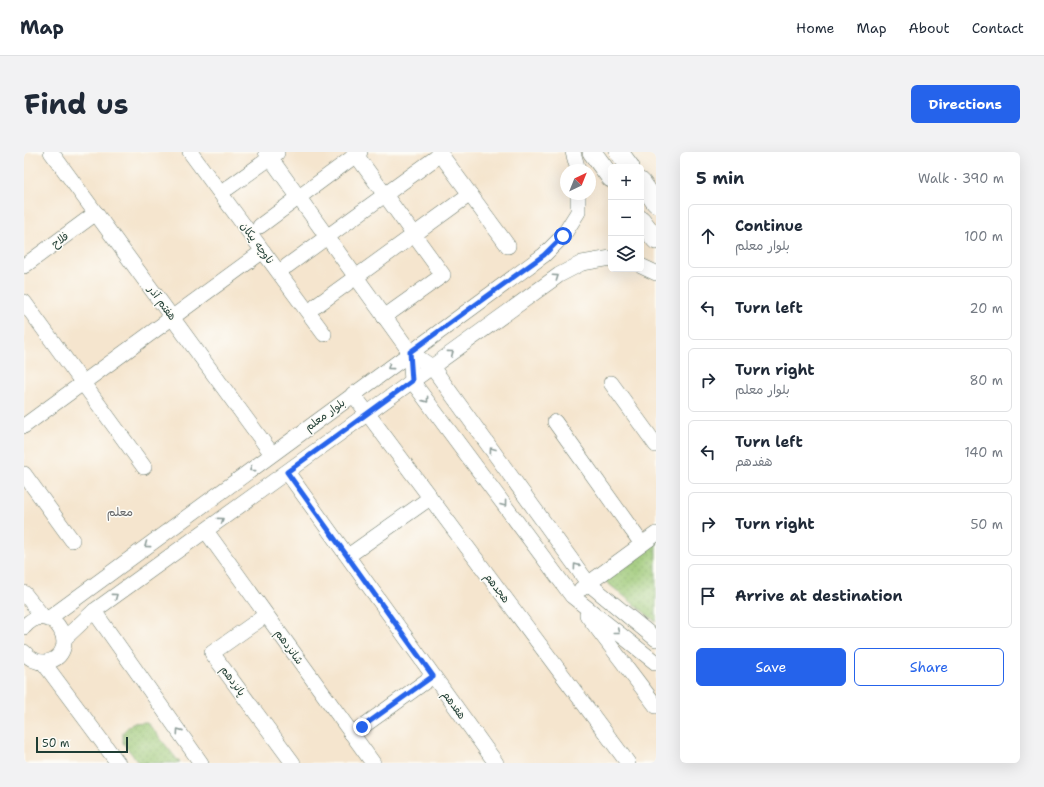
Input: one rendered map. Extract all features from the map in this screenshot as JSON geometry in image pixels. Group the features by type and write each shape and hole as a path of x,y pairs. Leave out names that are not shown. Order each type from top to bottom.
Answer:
{"main road":[{"path":"592,152 608,174"},
{"path":"619,152 628,164"},
{"path":"644,186 656,202"},
{"path":"644,224 656,240"}],"street":[{"name":"هفتم آذر","path":"51,152 272,454"},
{"name":"ناوچه پیکان","path":"190,152 324,334"},
{"path":"572,152 576,164"},
{"path":"260,226 357,153 385,195 443,274 384,317"},
{"path":"287,266 440,153 508,246"},
{"path":"228,188 271,154 298,197 384,317 410,352 432,366 588,584 656,639"},
{"path":"316,306 470,194"},
{"name":"بلوار معلم","path":"24,627 35,619 46,618 544,255 563,236 578,212 578,200"},
{"name":"فلاح","path":"24,266 96,213"},
{"path":"24,426 263,251"},
{"path":"64,639 94,611 559,274 582,263 608,259"},
{"path":"644,267 656,273"},
{"path":"24,302 144,466"},
{"path":"410,352 412,381 656,706"},
{"path":"611,383 656,445"},
{"name":"هجدهم","path":"353,394 628,763"},
{"path":"554,422 642,544"},
{"name":"هفدهم","path":"287,472 496,763"},
{"path":"24,474 72,540"},
{"path":"348,556 430,498"},
{"name":"شانزدهم","path":"206,531 373,763"},
{"path":"572,596 656,534"},
{"path":"24,593 46,618 60,626 64,639 61,652 56,658 32,661"},
{"path":"572,596 656,663"},
{"path":"94,611 202,763"},
{"name":"پانزدهم","path":"266,615 212,653 293,763"},
{"path":"32,661 118,763"},
{"path":"352,733 433,676"}],"green space":[{"path":"656,540 656,622 604,580"},
{"path":"147,722 180,763 139,763 123,743 123,732 132,723"}],"district":[{"name":"معلم","path":"120,512"}],"route":[{"path":"362,727 433,676 287,472 412,381 410,352 544,255 563,236"}]}
